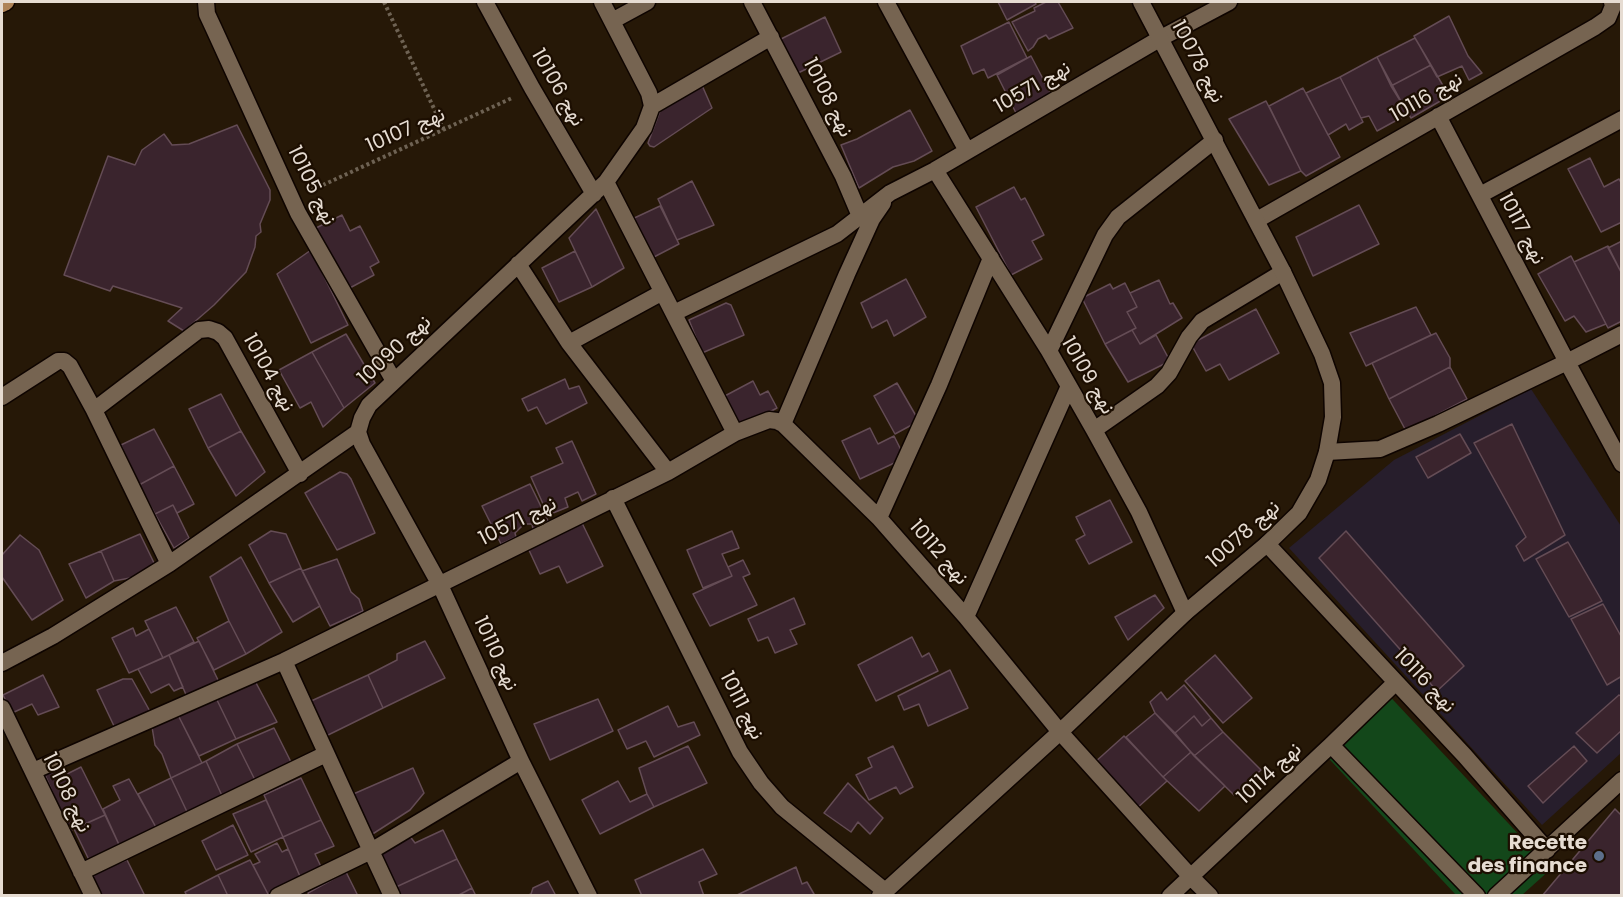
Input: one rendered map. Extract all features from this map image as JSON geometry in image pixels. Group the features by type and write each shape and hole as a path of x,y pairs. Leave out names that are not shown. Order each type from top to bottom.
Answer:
{"highway":[{"path":"2,4 6,2"}],"street":[{"name":"نهج 10105","path":"206,2 207,14 298,213 394,381"},
{"name":"نهج 10106","path":"485,2 531,88 600,188 674,312 735,433"},
{"path":"602,2 649,93 652,106 771,37"},
{"path":"612,21 647,2"},
{"name":"نهج 10108","path":"752,2 843,176 860,216"},
{"path":"886,2 967,151"},
{"name":"نهج 10078","path":"883,893 1060,732 1185,613 1267,544 1299,513 1318,480 1327,452 1333,417 1332,383 1322,354 1257,220 1141,2"},
{"name":"نهج 10571","path":"674,312 837,234 890,193 935,170 1229,2"},
{"name":"نهج 10116","path":"1257,220 1595,27 1608,18 1612,4"},
{"name":"نهج 10090","path":"358,432 369,405 600,188 644,128 652,106"},
{"name":"نهج 10117","path":"1438,116 1622,464"},
{"path":"1480,195 1622,119"},
{"path":"1049,351 1105,236 1118,217 1215,140"},
{"name":"نهج 10109","path":"935,170 1049,351 1095,430 1139,512 1185,613"},
{"path":"776,422 872,219 890,193"},
{"path":"879,518 939,385 990,258"},
{"path":"518,264 569,343 668,472"},
{"path":"1095,430 1157,386 1169,374 1189,337 1202,321 1283,272"},
{"path":"569,343 661,292"},
{"name":"نهج 10104","path":"94,410 199,330 209,329 225,338 300,474"},
{"path":"1327,452 1380,448 1438,424 1622,334"},
{"path":"2,397 58,361 64,361 70,366 169,564"},
{"path":"966,617 1069,386"},
{"name":"نهج 10571","path":"33,771 284,661 668,472 735,433 776,422"},
{"name":"نهج 10112","path":"776,422 879,518 966,617 1060,732 1210,896"},
{"path":"2,663 53,636 169,564 358,432"},
{"name":"نهج 10110","path":"358,432 362,444 440,585 520,760 589,896"},
{"name":"نهج 10111","path":"613,498 740,752 761,783 782,807 883,893"},
{"name":"نهج 10116","path":"1267,544 1465,756 1547,850"},
{"path":"284,661 392,896"},
{"name":"نهج 10114","path":"1170,896 1396,682"},
{"name":"نهج 10108","path":"2,708 93,896"},
{"path":"1331,745 1477,896"},
{"path":"81,872 326,754"},
{"path":"278,896 371,851 520,760"},
{"path":"1496,896 1619,788"}],"path":[{"path":"384,2 444,130"},
{"name":"نهج 10107","path":"292,199 531,88"}],"shaded area":[{"path":"1531,389 1621,526 1621,753 1542,825 1289,548 1394,460"}],"green space":[{"path":"1382,688 1551,869 1522,895 1456,895 1318,747"}],"building":[{"path":"998,2 1035,2 1036,4 1007,20"},
{"path":"1046,2 1058,2 1073,28 1049,39 1046,35 1038,39 1028,51 1012,22 1035,11 1034,8"},
{"path":"1449,16 1468,56 1482,73 1469,80 1462,66 1437,77 1414,36"},
{"path":"825,17 841,52 796,74 779,40"},
{"path":"1009,22 1027,58 988,78 984,69 973,74 961,46"},
{"path":"1415,38 1431,65 1391,86 1377,57"},
{"path":"1031,56 1052,96 1017,115 997,75"},
{"path":"1377,57 1408,114 1377,131 1369,116 1361,118 1340,77"},
{"path":"1431,65 1449,96 1411,118 1391,86"},
{"path":"1340,77 1363,122 1349,130 1346,124 1328,135 1306,93"},
{"path":"701,83 712,108 654,147 650,146 648,143 663,103"},
{"path":"1303,88 1340,157 1306,176 1301,171 1269,106"},
{"path":"1266,101 1301,171 1269,185 1229,119"},
{"path":"910,110 932,151 914,161 893,167 859,188 841,145 857,139"},
{"path":"237,125 270,190 270,200 260,224 261,232 256,236 255,247 246,272 214,305 184,331 168,321 182,308 113,286 110,291 64,275 108,156 135,165 142,150 164,134 172,145 189,144"},
{"path":"1590,158 1604,187 1619,179 1622,184 1622,222 1601,232 1568,169"},
{"path":"692,181 714,225 677,240 658,199"},
{"path":"1014,187 1021,200 1025,198 1044,235 1032,241 1042,259 1011,275 976,207"},
{"path":"1359,205 1379,244 1313,276 1296,237"},
{"path":"660,206 679,244 652,258 630,220"},
{"path":"596,209 624,268 592,287 569,238"},
{"path":"342,215 350,231 360,226 379,262 370,267 374,275 346,290 314,229"},
{"path":"1622,241 1622,274 1608,248"},
{"path":"1608,246 1622,274 1622,321 1608,328 1574,262"},
{"path":"311,250 348,325 311,343 277,274"},
{"path":"575,251 592,287 559,302 542,268"},
{"path":"1571,256 1606,324 1586,332 1574,316 1565,321 1538,274"},
{"path":"906,279 926,317 894,336 887,320 872,328 861,303"},
{"path":"1159,280 1170,304 1173,303 1182,318 1140,344 1132,330 1136,328 1127,312 1137,307 1130,293"},
{"path":"1125,283 1137,307 1127,312 1136,328 1105,344 1082,298 1110,284 1113,289"},
{"path":"726,303 731,305 744,335 702,353 689,320"},
{"path":"1416,307 1431,335 1366,366 1350,333"},
{"path":"1256,309 1279,353 1229,380 1220,364 1206,371 1191,344"},
{"path":"1132,330 1140,344 1156,335 1170,361 1128,382 1105,344"},
{"path":"1436,333 1450,358 1450,367 1389,399 1372,363"},
{"path":"346,334 375,383 344,408 312,352"},
{"path":"312,352 344,408 323,427 311,402 300,408 279,370"},
{"path":"1450,367 1467,399 1406,431 1389,399"},
{"path":"565,379 569,389 579,386 587,403 546,424 537,407 528,411 522,399"},
{"path":"753,381 760,395 768,391 777,408 737,429 721,398"},
{"path":"897,383 919,421 895,434 874,396"},
{"path":"221,394 241,431 208,448 189,409"},
{"path":"1512,424 1565,535 1524,561 1516,546 1526,537 1474,443"},
{"path":"870,428 878,444 894,436 905,458 860,479 842,441"},
{"path":"154,429 174,466 139,485 121,445"},
{"path":"241,431 265,472 236,496 208,448"},
{"path":"1460,434 1471,453 1428,478 1416,457"},
{"path":"572,441 596,494 582,501 578,492 565,498 568,507 548,515 531,477 563,463 556,448"},
{"path":"174,466 194,504 177,513 173,505 155,514 139,485"},
{"path":"340,472 347,474 351,479 375,533 337,550 305,493"},
{"path":"530,484 548,521 533,529 532,524 524,524 515,533 516,537 501,544 482,506"},
{"path":"1110,500 1132,542 1089,564 1076,540 1085,535 1076,517"},
{"path":"173,505 189,538 174,548 155,514"},
{"path":"582,523 603,566 567,583 559,566 540,574 528,548"},
{"path":"271,531 286,534 301,568 269,583 249,545"},
{"path":"732,531 739,548 722,554 732,576 703,588 687,550"},
{"path":"1346,531 1464,666 1437,691 1319,558"},
{"path":"140,534 156,567 132,583 130,578 114,581 101,551"},
{"path":"20,535 39,550 63,600 32,620 2,577 2,555"},
{"path":"1568,542 1602,601 1569,617 1536,559"},
{"path":"101,551 114,581 86,598 69,564"},
{"path":"241,557 282,632 246,654 210,577"},
{"path":"337,559 351,592 359,599 363,611 330,626 302,571"},
{"path":"743,560 750,574 743,577 757,605 710,626 693,594 732,576 728,567"},
{"path":"301,568 320,606 293,622 269,583"},
{"path":"1155,595 1164,608 1128,640 1115,617"},
{"path":"794,598 805,624 790,630 797,644 775,653 768,637 758,641 748,619"},
{"path":"1603,604 1622,638 1622,676 1607,685 1571,619"},
{"path":"176,607 194,642 163,658 145,621"},
{"path":"229,621 246,654 214,670 197,638"},
{"path":"133,628 136,636 149,629 163,658 129,673 112,638"},
{"path":"912,637 922,657 929,653 938,671 876,701 858,665"},
{"path":"199,641 219,682 187,697 169,655"},
{"path":"425,641 445,678 383,708 368,675 397,660 397,654"},
{"path":"169,655 183,687 174,691 169,684 151,693 138,669"},
{"path":"1215,655 1252,698 1223,723 1185,681"},
{"path":"950,670 968,708 928,726 919,704 904,710 898,696"},
{"path":"43,675 59,707 38,715 32,704 12,713 3,695"},
{"path":"368,675 383,708 324,737 309,702"},
{"path":"123,679 132,679 152,715 114,726 97,690"},
{"path":"255,681 277,722 236,739 216,698"},
{"path":"1184,685 1211,718 1202,726 1194,716 1175,733 1155,713 1150,702 1161,692 1167,700"},
{"path":"1619,695 1622,697 1622,730 1597,753 1576,733"},
{"path":"216,698 236,739 199,756 178,715"},
{"path":"598,699 613,731 550,760 534,724"},
{"path":"668,706 678,727 694,722 700,735 654,757 646,741 627,749 618,730"},
{"path":"1155,713 1191,752 1163,777 1126,737"},
{"path":"178,715 202,763 171,778 162,754 155,745 152,727"},
{"path":"1194,716 1202,726 1211,718 1223,732 1194,756 1175,733"},
{"path":"274,728 293,766 257,784 237,744"},
{"path":"1223,732 1261,770 1234,795 1194,756"},
{"path":"1124,736 1167,781 1136,809 1094,763"},
{"path":"237,744 257,784 224,800 206,761"},
{"path":"688,746 707,783 654,807 647,794 639,768"},
{"path":"893,746 913,787 900,794 896,787 869,800 856,775 872,767 868,758"},
{"path":"1574,746 1587,761 1543,803 1528,786"},
{"path":"1191,752 1225,786 1199,811 1163,777"},
{"path":"206,761 224,800 189,816 171,778"},
{"path":"61,763 67,774 81,767 105,815 69,831 43,770"},
{"path":"413,768 424,793 410,810 371,835 351,795"},
{"path":"171,778 189,816 158,831 138,794"},
{"path":"301,778 321,820 283,837 264,795"},
{"path":"129,779 158,831 121,849 103,809 120,800 113,786"},
{"path":"618,781 630,802 647,794 654,807 600,834 582,800"},
{"path":"848,783 883,818 870,834 858,822 851,832 824,813"},
{"path":"266,800 283,837 251,852 233,814"},
{"name":"Recette des finance","path":"1615,809 1622,816 1622,896 1542,896"},
{"path":"105,815 121,849 91,864 74,829"},
{"path":"321,820 334,846 315,854 323,871 302,881 283,837"},
{"path":"233,825 248,855 216,870 202,841"},
{"path":"443,830 457,859 396,887 379,849 409,835 415,843"},
{"path":"277,843 282,852 288,849 302,881 269,896 253,865 260,862 255,854"},
{"path":"703,849 717,874 699,882 704,896 642,896 635,880"},
{"path":"457,859 472,888 457,896 400,896 396,887"},
{"path":"127,860 145,896 102,896 93,877 97,871"},
{"path":"250,860 269,896 228,896 218,875"},
{"path":"796,867 802,884 807,882 814,894 812,896 735,896"},
{"path":"346,872 358,896 309,896 308,893"},
{"path":"218,875 228,896 187,896 185,892"},
{"path":"548,881 556,896 526,896 531,894 533,888"},
{"path":"472,888 476,896 457,896"}],"place":[{"name":"Recette des finance","path":"1599,856"}]}
